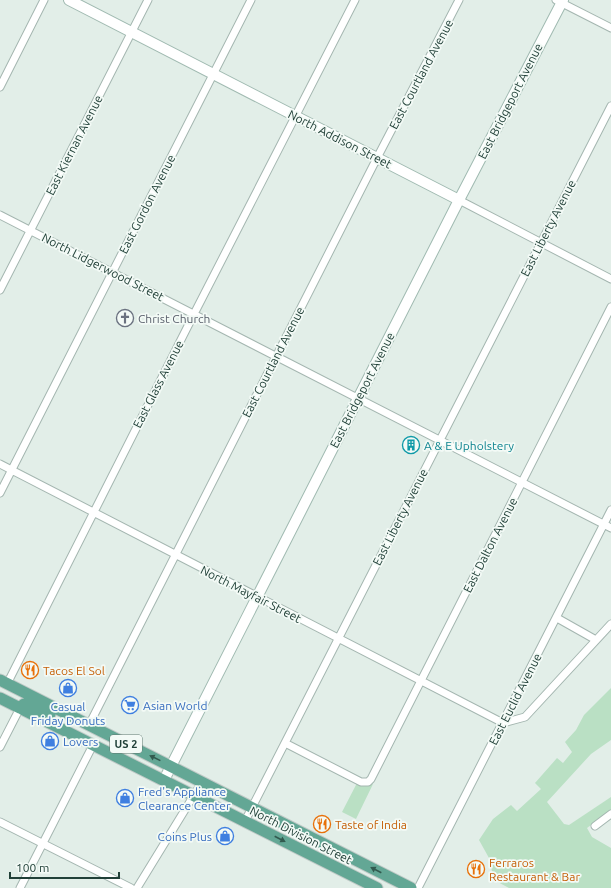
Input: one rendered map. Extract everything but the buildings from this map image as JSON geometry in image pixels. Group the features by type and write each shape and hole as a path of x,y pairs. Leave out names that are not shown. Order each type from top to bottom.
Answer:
{"main road":[{"name":"North Division Street","path":"2,685 72,717 171,766 411,888"},
{"name":"North Division Street","path":"0,698 377,888"},
{"path":"20,708 24,704 30,704 66,722 72,717"}],"street":[{"path":"0,87 44,0"},
{"name":"North Addison Street","path":"69,0 611,279"},
{"name":"East Kiernan Avenue","path":"0,290 148,0"},
{"name":"East Gordon Avenue","path":"0,493 251,0"},
{"name":"East Glass Avenue","path":"2,685 94,513 355,0"},
{"name":"East Courtland Avenue","path":"88,725 459,0"},
{"path":"560,1 611,28"},
{"name":"East Bridgeport Avenue","path":"164,780 560,1"},
{"name":"East Liberty Avenue","path":"245,821 611,106"},
{"name":"North Lidgerwood Street","path":"0,215 611,528"},
{"name":"East Dalton Avenue","path":"285,743 361,782 368,782 371,779 611,306"},
{"name":"North Mayfair Street","path":"0,464 503,723"},
{"name":"East Euclid Avenue","path":"418,888 611,510"},
{"path":"556,618 596,640"},
{"path":"503,723 525,716 611,624"},
{"path":"0,747 20,708"},
{"path":"20,888 93,745"},
{"path":"137,888 202,782"},
{"path":"595,826 611,814"},
{"path":"0,822 132,888"}],"green space":[{"path":"611,688 611,740 591,754 547,802 564,824 569,825 611,797 611,810 587,828 592,837 611,848 611,888 509,888 494,880 489,858 479,840 493,819 511,805 517,811 541,789 535,783 557,758 563,763 572,752 565,742 576,730 584,715"},
{"path":"357,783 365,786 373,784 356,819 342,812"}],"place":[{"name":"Christ Church","path":"125,318"},
{"name":"A & E Upholstery","path":"411,445"},
{"name":"Tacos El Sol","path":"30,670"},
{"name":"Casual Friday Donuts","path":"68,688"},
{"name":"Asian World","path":"130,705"},
{"name":"Lovers","path":"50,741"},
{"name":"Fred's Appliance Clearance Center","path":"125,798"},
{"name":"Taste of India","path":"322,824"},
{"name":"Coins Plus","path":"225,836"},
{"name":"Ferraros Restaurant & Bar","path":"476,869"}]}
